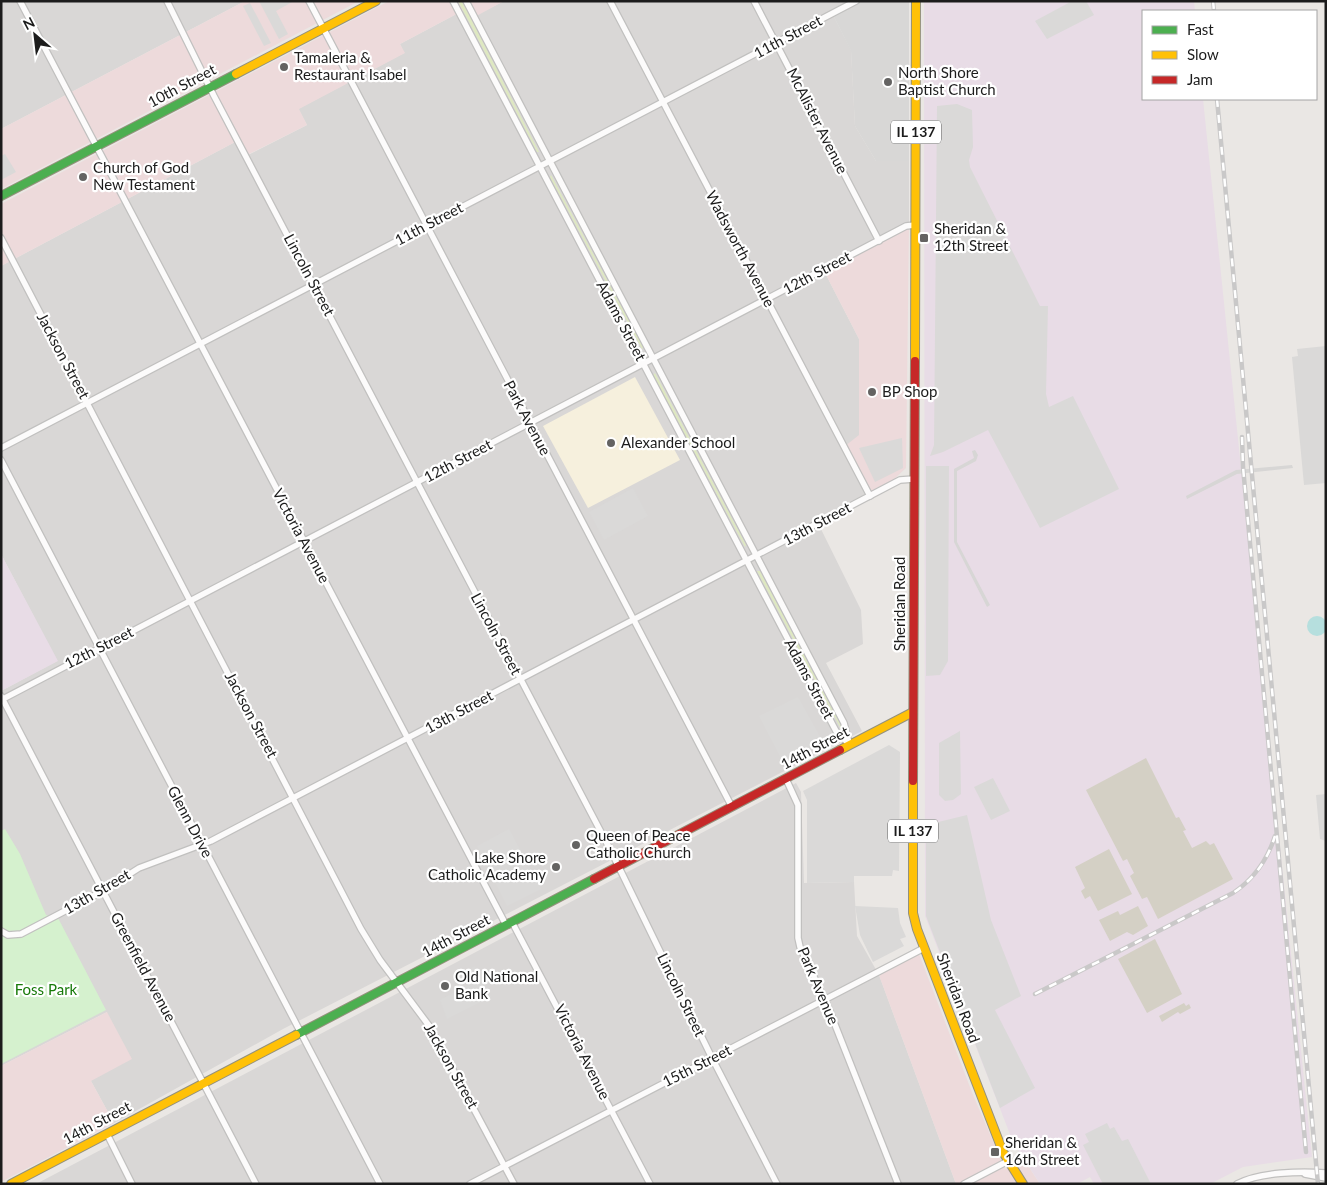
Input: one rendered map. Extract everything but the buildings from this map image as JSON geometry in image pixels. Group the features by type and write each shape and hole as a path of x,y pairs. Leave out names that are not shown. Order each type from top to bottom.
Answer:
{"main road":[{"name":"10th Street","path":"1,196 376,1"},
{"name":"Sheridan Road","path":"916,1 913,912 924,948 1008,1161 1023,1184"},
{"name":"14th Street","path":"12,1184 914,712"}],"street":[{"name":"Victoria Avenue","path":"20,1 407,738 612,1110 650,1184"},
{"name":"Lincoln Street","path":"167,1 313,285 618,866 712,1058 777,1184"},
{"name":"Park Avenue","path":"309,1 732,807"},
{"name":"Adams Street","path":"452,1 836,731 850,745"},
{"name":"Adams Street","path":"466,1 844,723 850,745"},
{"name":"Wadsworth Avenue","path":"610,1 870,496"},
{"name":"McAlister Avenue","path":"754,1 879,241"},
{"name":"11th Street","path":"1,448 856,1"},
{"name":"12th Street","path":"2,698 906,226 915,225"},
{"name":"Jackson Street","path":"1,238 361,929 430,1027 514,1184"},
{"name":"Glenn Drive","path":"1,460 380,1184"},
{"name":"13th Street","path":"1,932 8,935 21,934 103,891 125,876 156,860 202,845 900,480 914,480"},
{"name":"Greenfield Avenue","path":"2,698 256,1184"},
{"name":"Park Avenue","path":"786,779 798,805 798,938 800,947 824,1000 898,1184"},
{"name":"15th Street","path":"470,1184 924,948"},
{"path":"106,1134 132,1184"},
{"path":"964,1184 1008,1161"},
{"path":"1236,1184 1303,1173 1326,1173"},
{"path":"1303,1173 1326,1178"}],"shaded area":[{"path":"1,1 245,1 1,129"},
{"path":"245,1 359,1 1,189 1,129"},
{"path":"259,1 294,1 276,11 288,34 279,39"},
{"path":"389,1 504,1 469,20 464,10 400,44 405,53 299,109 307,125 245,156 237,141 1,266 1,204"},
{"path":"504,1 854,1 832,13 851,50 855,126 876,161 909,161 909,225 823,269 859,339 859,436 867,493 816,519 861,610 863,644 826,663 862,731 283,1029 114,1123 91,1081 107,1012 1,1066 1,691 57,661 1,554 1,266 237,141 246,156 307,125 298,109 404,53 400,44 464,10 469,19"},
{"path":"854,1 909,1 909,161 876,161 855,126 851,51 832,13"},
{"path":"924,1 1194,1 1195,10 1142,10 1142,100 1203,100 1312,1157 1243,1167 1210,1184 1094,1184 1090,1177 1077,1184 1040,1184 1013,1142 925,916"},
{"path":"1072,1 1086,1 1094,15 1047,39 1035,21"},
{"path":"250,3 271,43 264,46 243,6"},
{"path":"957,104 972,110 973,147 969,160 970,167 1040,306 1048,306 1046,394 1049,407 1073,396 1119,489 1040,528 988,430 943,452 930,456 934,445 937,106"},
{"path":"5,154 16,172 1,180 1,156"},
{"path":"909,225 906,468 893,480 867,493 845,446 859,435 859,339 823,269"},
{"path":"1326,346 1326,483 1304,485 1292,357 1298,356 1297,349"},
{"name":"Alexander School","path":"635,377 680,460 588,508 543,426"},
{"path":"902,438 903,468 875,482 859,448"},
{"path":"926,466 949,466 948,661 940,675 926,676"},
{"path":"633,488 648,516 604,540 589,512"},
{"path":"1,554 58,661 1,691"},
{"path":"798,697 823,742 783,762 759,716"},
{"path":"960,731 961,794 953,800 945,801 939,795 939,743"},
{"path":"889,745 900,752 899,871 893,870 892,876 854,876 854,882 807,883 807,800 803,791"},
{"path":"1146,758 1176,818 1179,817 1186,830 1183,831 1192,848 1206,841 1210,845 1214,843 1233,879 1158,919 1147,897 1142,899 1130,876 1134,873 1127,859 1123,861 1086,790"},
{"path":"993,778 1010,811 991,820 974,787"},
{"path":"796,783 801,792 804,883 854,882 857,936 879,975 956,1184 36,1184"},
{"path":"1326,794 1326,841 1320,839 1316,795"},
{"path":"967,815 991,920 1021,996 995,1010 1035,1088 1000,1108 926,916 926,825"},
{"path":"509,829 541,889 507,906 477,846"},
{"path":"1109,849 1132,894 1098,911 1090,896 1085,899 1081,891 1085,888 1075,867"},
{"path":"855,906 898,908 900,923 906,937 900,939 904,946 873,962 860,935"},
{"path":"1138,906 1148,926 1133,935 1127,932 1110,941 1099,920 1118,911 1120,915"},
{"path":"1155,939 1182,994 1147,1013 1118,959"},
{"path":"919,954 973,1095 1005,1169 1023,1158 1040,1184 956,1184 879,975"},
{"path":"475,966 491,997 447,1019 440,1000 474,982 468,970"},
{"path":"1184,1003 1186,1006 1189,1004 1191,1008 1180,1014 1178,1012 1162,1022 1159,1016"},
{"path":"107,1012 132,1059 91,1081 114,1123 1,1182 1,1066"},
{"path":"1107,1123 1110,1129 1114,1127 1122,1141 1128,1139 1151,1184 1103,1184 1083,1145 1089,1142 1085,1134"}],"green space":[{"path":"458,1 462,1 539,152 537,152"},
{"path":"551,175 643,347 642,349 550,177"},
{"path":"655,373 746,545 745,547 653,375"},
{"path":"757,571 760,571 841,729"},
{"name":"Foss Park","path":"5,829 20,854 46,915 58,918 106,1010 1,1064 1,831"}],"water":[{"path":"1317,616 1324,619 1327,626 1324,633 1317,636 1310,633 1307,626 1310,619"}],"pier":[{"path":"975,450 978,455 976,461 957,471 957,542 990,605 987,607 954,542 954,469 974,458 972,451"},
{"path":"1292,465 1293,468 1237,474 1187,499 1186,496 1236,470"}],"railway":[{"path":"1213,1 1214,10"},
{"path":"1217,100 1318,1184"},
{"path":"1242,437 1243,467 1306,1152"},
{"path":"1035,994 1241,888 1259,869 1275,836"}],"traffic: fast":[{"path":"1,196 236,74"},
{"path":"296,1035 594,879"}],"traffic: slow":[{"path":"236,74 376,1"},
{"path":"915,361 916,1"},
{"path":"840,750 913,712"},
{"path":"913,781 913,913 917,929 1003,1152 1023,1184"},
{"path":"11,1184 296,1035"}],"traffic: jam":[{"path":"913,781 915,361"},
{"path":"594,879 840,750"}],"place":[{"name":"Tamaleria & Restaurant Isabel","path":"284,67"},
{"name":"North Shore Baptist Church","path":"888,82"},
{"name":"Church of God New Testament","path":"83,177"},
{"name":"Sheridan & 12th Street","path":"924,238"},
{"name":"BP Shop","path":"872,392"},
{"name":"Alexander School","path":"611,443"},
{"name":"Queen of Peace Catholic Church","path":"576,845"},
{"name":"Lake Shore Catholic Academy","path":"556,867"},
{"name":"Old National Bank","path":"445,986"},
{"name":"Sheridan & 16th Street","path":"995,1152"}]}
